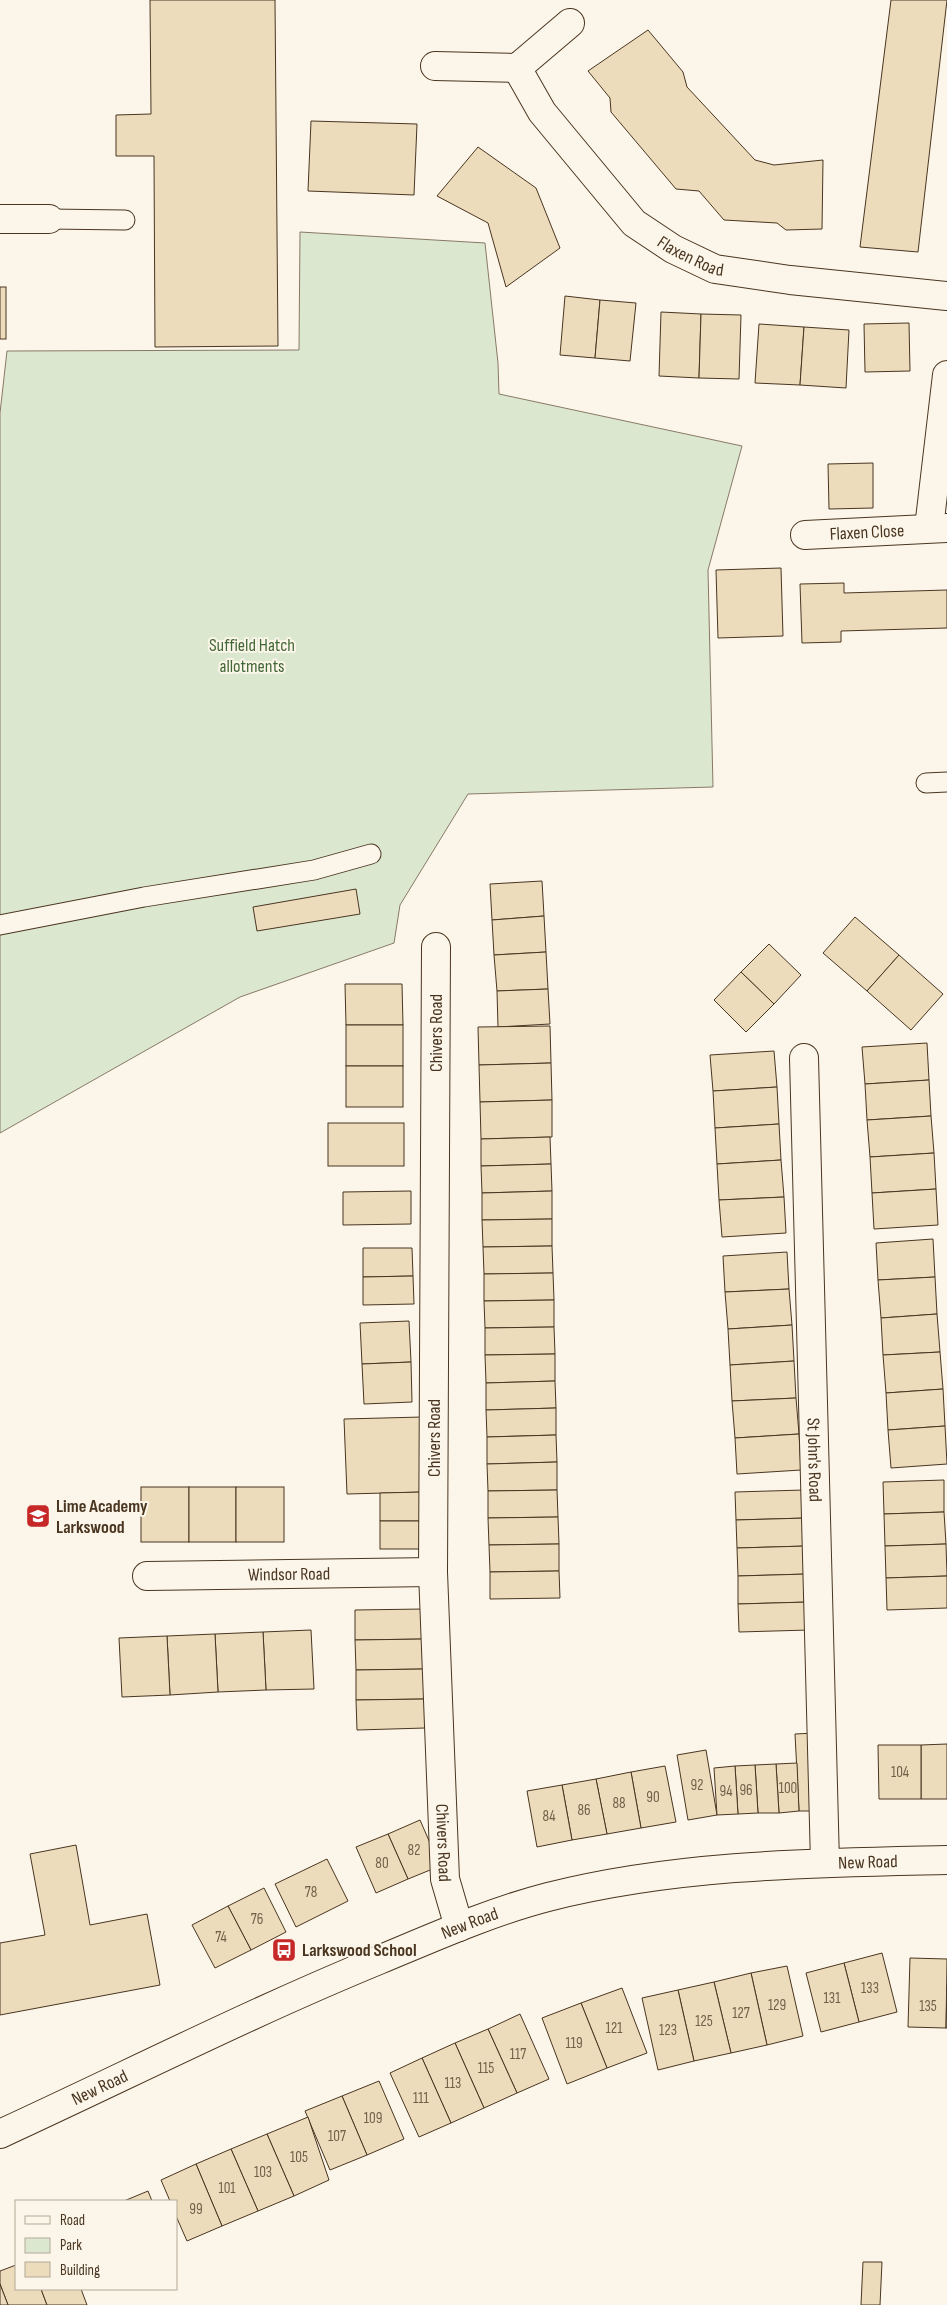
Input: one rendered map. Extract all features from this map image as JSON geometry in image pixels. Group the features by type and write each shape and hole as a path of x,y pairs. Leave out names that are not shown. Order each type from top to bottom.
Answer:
{"street":[{"path":"435,66 517,68 570,23"},
{"name":"Flaxen Road","path":"517,68 542,112 634,223 673,249 715,269 790,280 947,296"},
{"path":"0,219 49,219"},
{"name":"Flaxen Close","path":"805,535 938,528 947,375"},
{"name":"Chivers Road","path":"436,947 433,1572 445,1879 459,1927"},
{"name":"St John's Road","path":"804,1058 825,1863"},
{"name":"Windsor Road","path":"147,1576 433,1572"},
{"name":"New Road","path":"0,2134 317,1986 459,1927 547,1898 614,1884 676,1874 825,1863 947,1860"}],"lane":[{"path":"49,219 126,220"},
{"path":"926,783 947,782"},
{"path":"0,925 144,897 314,870 371,854"}],"green space":[{"name":"Suffield Hatch allotments","path":"300,232 485,243 498,363 499,394 742,446 708,570 713,787 468,794 400,905 394,943 240,997 0,1133 0,413 7,351 299,350"}],"building":[{"path":"150,0 275,0 278,346 155,347 154,156 116,156 116,115 151,114"},
{"path":"891,0 947,0 918,252 860,247"},
{"path":"648,30 683,72 687,87 755,160 774,165 823,160 822,229 786,230 777,223 724,220 699,191 676,189 611,112 610,98 588,71"},
{"path":"311,121 417,124 414,195 308,191"},
{"path":"478,147 536,188 560,248 506,287 488,223 437,196"},
{"path":"0,287 6,287 6,339 0,339"},
{"path":"565,296 600,300 595,358 560,355"},
{"path":"600,300 636,303 630,361 595,358"},
{"path":"661,312 701,314 699,378 659,376"},
{"path":"701,314 741,315 739,379 699,378"},
{"path":"909,323 910,371 865,372 864,324"},
{"path":"759,324 804,327 800,385 755,383"},
{"path":"804,327 849,330 846,388 800,385"},
{"path":"873,463 873,508 829,509 828,464"},
{"path":"781,568 783,636 718,638 716,570"},
{"path":"844,583 844,593 947,590 947,628 841,631 841,642 802,643 800,584"},
{"path":"542,881 544,916 492,920 490,884"},
{"path":"356,889 360,914 257,931 253,907"},
{"path":"544,916 546,952 494,955 492,920"},
{"path":"855,917 899,955 867,991 823,953"},
{"path":"769,944 801,975 774,1004 741,972"},
{"path":"546,952 548,989 497,991 494,955"},
{"path":"899,955 943,994 911,1030 867,991"},
{"path":"741,972 774,1004 746,1032 714,1000"},
{"path":"345,984 402,984 403,1025 346,1025"},
{"path":"548,989 550,1024 498,1027 497,991"},
{"path":"346,1025 403,1025 403,1066 346,1066"},
{"path":"550,1026 551,1063 479,1065 478,1027"},
{"path":"927,1043 929,1080 865,1084 862,1047"},
{"path":"774,1051 777,1087 713,1091 710,1055"},
{"path":"551,1063 552,1100 480,1102 479,1065"},
{"path":"346,1066 403,1066 403,1107 346,1107"},
{"path":"929,1080 931,1116 867,1120 865,1084"},
{"path":"777,1087 779,1124 715,1128 713,1091"},
{"path":"552,1100 552,1137 481,1139 480,1102"},
{"path":"931,1116 934,1153 870,1157 867,1120"},
{"path":"328,1123 404,1123 404,1166 328,1166"},
{"path":"779,1124 781,1160 717,1164 715,1128"},
{"path":"550,1137 551,1164 481,1166 481,1139"},
{"path":"934,1153 936,1189 872,1193 870,1157"},
{"path":"781,1160 784,1197 719,1200 717,1164"},
{"path":"551,1164 552,1191 482,1193 481,1166"},
{"path":"936,1189 938,1225 874,1229 872,1193"},
{"path":"411,1191 411,1224 343,1225 343,1192"},
{"path":"552,1191 552,1219 482,1220 482,1193"},
{"path":"784,1197 786,1233 722,1237 719,1200"},
{"path":"552,1219 552,1246 483,1247 482,1220"},
{"path":"933,1239 935,1277 878,1280 876,1243"},
{"path":"552,1246 553,1273 484,1274 483,1247"},
{"path":"363,1248 412,1248 413,1276 363,1277"},
{"path":"787,1252 789,1289 725,1292 723,1256"},
{"path":"553,1273 554,1300 484,1301 484,1274"},
{"path":"413,1276 414,1304 363,1305 363,1277"},
{"path":"935,1277 937,1314 881,1318 878,1280"},
{"path":"789,1289 792,1325 728,1329 725,1292"},
{"path":"554,1300 554,1327 485,1328 484,1301"},
{"path":"937,1314 940,1352 883,1355 881,1318"},
{"path":"409,1321 411,1362 362,1364 360,1323"},
{"path":"792,1325 794,1361 730,1365 728,1329"},
{"path":"554,1327 555,1354 485,1355 485,1328"},
{"path":"940,1352 943,1389 886,1393 883,1355"},
{"path":"555,1354 555,1381 486,1383 485,1355"},
{"path":"794,1361 796,1398 732,1401 730,1365"},
{"path":"411,1362 412,1402 364,1404 362,1364"},
{"path":"555,1381 556,1408 486,1410 486,1383"},
{"path":"943,1389 945,1426 888,1430 886,1393"},
{"path":"796,1398 799,1434 735,1438 732,1401"},
{"path":"556,1408 556,1435 487,1437 486,1410"},
{"path":"422,1417 423,1492 347,1494 344,1419"},
{"path":"945,1426 947,1464 891,1468 888,1430"},
{"path":"799,1434 801,1470 737,1474 735,1438"},
{"path":"556,1435 557,1462 487,1464 487,1437"},
{"path":"557,1462 557,1490 488,1491 487,1464"},
{"path":"944,1480 944,1512 884,1514 883,1482"},
{"path":"141,1487 189,1487 189,1542 141,1542"},
{"path":"189,1487 236,1487 236,1542 189,1542"},
{"path":"236,1487 284,1487 284,1542 236,1542"},
{"path":"557,1490 558,1517 488,1518 488,1491"},
{"path":"804,1490 806,1518 736,1520 735,1492"},
{"path":"423,1492 424,1521 380,1521 380,1493"},
{"path":"944,1512 946,1544 885,1546 884,1514"},
{"path":"558,1517 559,1544 489,1545 488,1518"},
{"path":"806,1518 806,1546 737,1548 736,1520"},
{"path":"380,1521 424,1521 424,1549 380,1549"},
{"path":"559,1544 559,1571 490,1572 489,1545"},
{"path":"946,1544 947,1576 886,1578 885,1546"},
{"path":"806,1546 807,1574 738,1576 737,1548"},
{"path":"559,1571 560,1598 490,1599 490,1572"},
{"path":"807,1574 808,1602 738,1604 738,1576"},
{"path":"947,1576 947,1608 887,1610 886,1578"},
{"path":"808,1602 809,1630 739,1632 738,1604"},
{"path":"423,1609 424,1639 355,1640 355,1610"},
{"path":"311,1630 314,1689 266,1690 263,1632"},
{"path":"263,1632 266,1690 218,1692 215,1634"},
{"path":"215,1634 218,1692 170,1695 167,1636"},
{"path":"167,1636 170,1695 122,1697 119,1638"},
{"path":"424,1639 424,1669 356,1670 355,1640"},
{"path":"424,1669 425,1699 356,1700 356,1670"},
{"path":"425,1699 425,1728 357,1730 356,1700"},
{"path":"816,1733 821,1811 799,1811 795,1734"},
{"path":"947,1744 947,1799 921,1799 921,1745"},
{"path":"878,1745 921,1745 921,1799 879,1799"},
{"path":"706,1750 717,1815 688,1820 677,1755"},
{"path":"797,1763 799,1811 779,1813 776,1764"},
{"path":"776,1764 779,1813 758,1813 755,1765"},
{"path":"755,1765 758,1813 738,1814 735,1766"},
{"path":"665,1766 676,1822 641,1828 631,1772"},
{"path":"735,1766 738,1814 717,1815 714,1768"},
{"path":"631,1772 641,1828 607,1834 596,1779"},
{"path":"596,1779 607,1834 572,1840 562,1785"},
{"path":"562,1785 572,1840 537,1847 527,1791"},
{"path":"420,1820 440,1866 408,1879 388,1834"},
{"path":"388,1834 408,1879 376,1893 356,1847"},
{"path":"76,1845 90,1925 147,1914 160,1985 0,2015 0,1943 45,1935 30,1854"},
{"path":"327,1859 348,1901 296,1927 275,1884"},
{"path":"264,1888 286,1932 251,1950 228,1906"},
{"path":"228,1906 251,1950 215,1968 192,1925"},
{"path":"882,1953 897,2012 859,2022 844,1963"},
{"path":"910,1958 947,1959 946,2028 908,2027"},
{"path":"844,1963 859,2022 821,2032 806,1973"},
{"path":"787,1966 803,2036 767,2045 751,1973"},
{"path":"751,1973 767,2045 731,2053 714,1982"},
{"path":"714,1982 731,2053 694,2061 678,1990"},
{"path":"947,1985 947,2028 946,2028"},
{"path":"622,1988 647,2053 607,2068 581,2003"},
{"path":"678,1990 694,2061 658,2070 642,1998"},
{"path":"581,2003 607,2068 567,2084 542,2018"},
{"path":"520,2014 549,2079 517,2093 488,2029"},
{"path":"488,2029 517,2093 484,2108 455,2043"},
{"path":"455,2043 484,2108 451,2123 422,2058"},
{"path":"422,2058 451,2123 419,2137 390,2073"},
{"path":"379,2081 404,2139 367,2155 342,2096"},
{"path":"342,2096 367,2155 330,2170 305,2111"},
{"path":"308,2117 329,2180 294,2196 267,2134"},
{"path":"267,2134 294,2196 258,2211 231,2149"},
{"path":"231,2149 258,2211 222,2226 196,2164"},
{"path":"196,2164 222,2226 187,2241 178,2221 178,2200 170,2200 161,2180"},
{"path":"148,2191 152,2200 126,2200"},
{"path":"863,2262 882,2262 880,2305 861,2305"},
{"path":"15,2265 15,2290 41,2290 47,2305 8,2305 0,2284 0,2271"},
{"path":"0,2284 8,2305 0,2305"},
{"path":"41,2290 81,2290 87,2305 47,2305"}],"place":[{"name":"Lime Academy Larkswood","path":"38,1516"},
{"name":"Larkswood School","path":"284,1950"}]}
